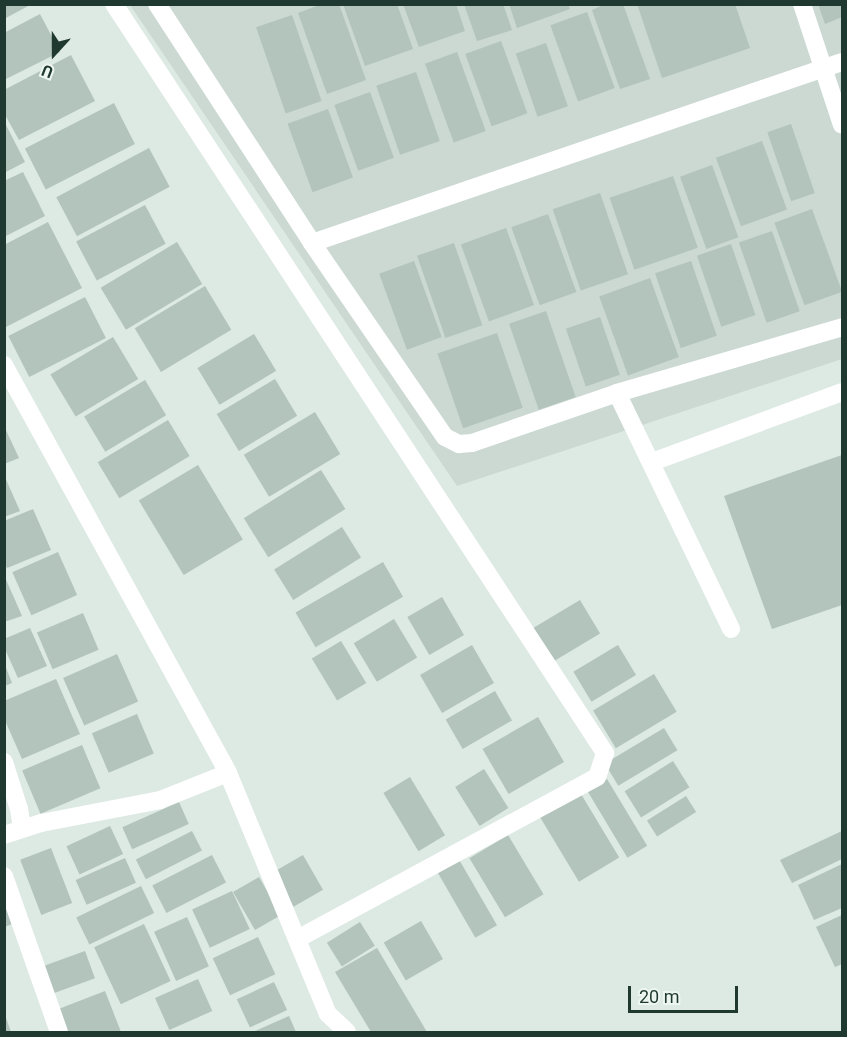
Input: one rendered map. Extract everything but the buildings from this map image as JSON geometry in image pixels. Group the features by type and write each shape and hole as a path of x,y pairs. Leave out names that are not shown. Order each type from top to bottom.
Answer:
{"street":[{"path":"114,4 605,753 597,777 297,939"},
{"path":"802,4 843,125"},
{"path":"162,6 312,243 445,437 459,444 472,443 617,393 843,327"},
{"path":"312,243 843,62"},
{"path":"4,365 228,773 328,1014 347,1032"},
{"path":"651,462 843,392"},
{"path":"617,393 731,629"},
{"path":"4,762 19,809 22,828"},
{"path":"4,835 22,828 160,800 228,773"},
{"path":"4,876 59,1032"}],"shaded area":[{"path":"130,5 842,5 842,359 457,486"}]}
